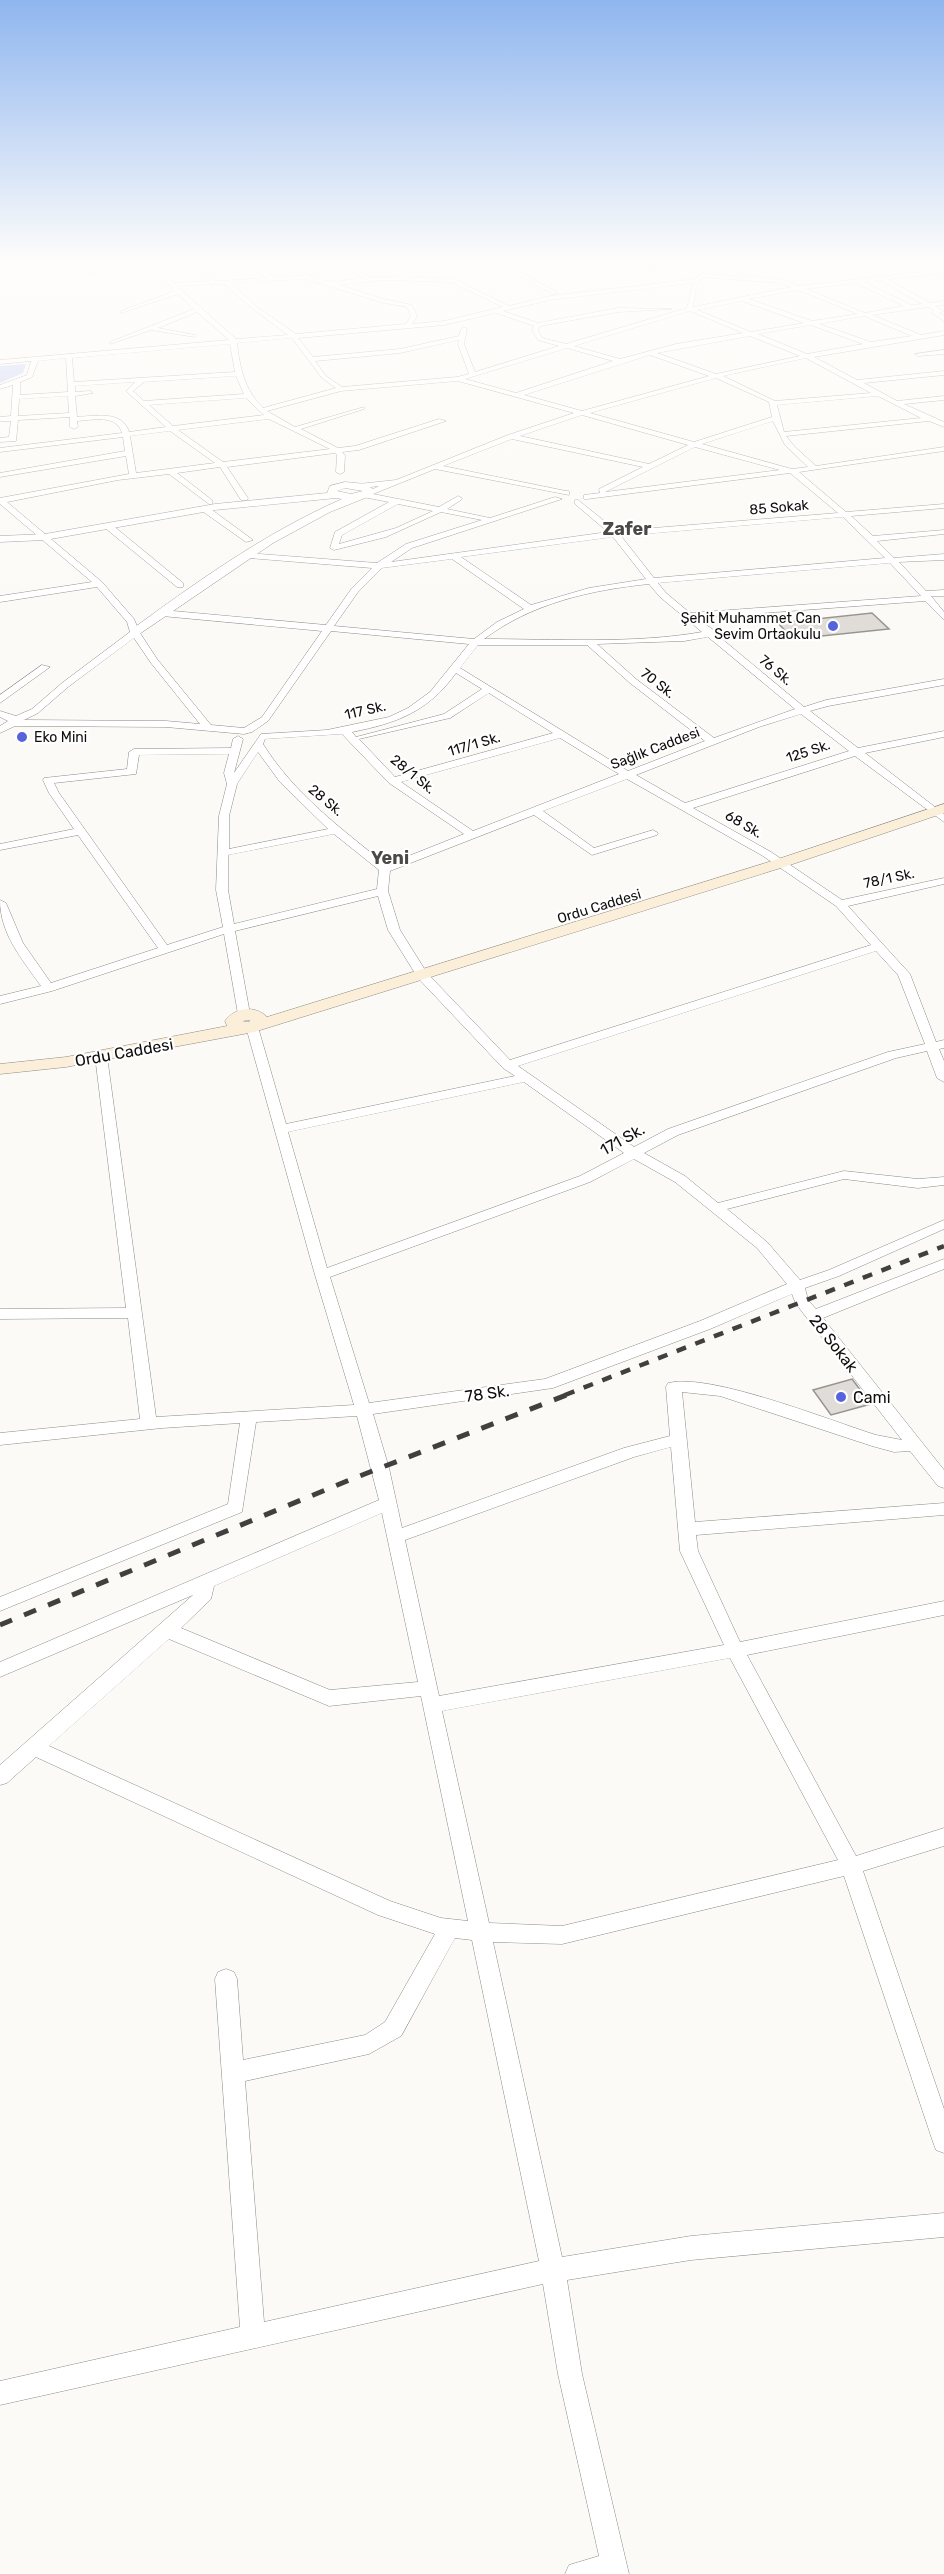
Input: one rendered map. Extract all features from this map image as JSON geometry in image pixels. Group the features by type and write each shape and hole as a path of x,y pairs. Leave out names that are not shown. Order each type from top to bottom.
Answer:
{"main road":[{"name":"Ordu Caddesi","path":"0,1069 101,1056 248,1021 936,810 944,797"},
{"name":"Ordu Caddesi","path":"0,1055 64,1049 248,1021"}],"street":[{"path":"0,440 13,439 17,383"},
{"path":"75,440 71,384 87,383"},
{"path":"117,392 129,391 138,383"},
{"path":"131,621 228,553 336,492 341,455 333,447 262,410 246,396 241,383"},
{"path":"333,383 341,389"},
{"path":"262,410 341,389 417,383"},
{"path":"470,383 792,471 830,499 944,617"},
{"path":"516,395 552,383"},
{"path":"0,539 108,526 244,498 362,491 397,482 512,437 586,413 696,383"},
{"path":"732,383 773,403 880,394"},
{"path":"859,383 944,425"},
{"path":"129,391 171,428 222,465 244,498"},
{"path":"15,398 95,393"},
{"path":"142,403 246,396"},
{"path":"896,403 944,398"},
{"path":"773,403 781,434 797,454 815,468"},
{"path":"295,429 362,408"},
{"path":"0,450 272,416"},
{"path":"0,419 115,418 122,422 126,434 133,476"},
{"path":"434,467 583,498 609,489 647,466 695,444 776,418"},
{"path":"781,434 820,432 930,419"},
{"path":"0,501 133,476 356,448 442,421"},
{"path":"512,437 647,466"},
{"path":"232,784 229,773 234,751 242,734 265,719 356,590 379,566 409,546 558,499 583,498 792,471 944,449"},
{"path":"0,475 129,453"},
{"path":"171,472 207,506 249,540"},
{"path":"340,472 345,479 362,491 397,501 490,519"},
{"path":"0,730 35,711 65,685 204,582 362,491"},
{"path":"0,533 41,534 207,506 336,492"},
{"path":"558,499 559,495 566,493"},
{"path":"397,501 338,534 334,548 367,540 427,519 458,498"},
{"name":"76 Sk.","path":"583,498 663,595 802,710 936,810"},
{"path":"0,501 99,584 131,621 135,633 153,661 207,726"},
{"name":"85 Sokak","path":"249,555 379,566 615,534 944,506"},
{"path":"108,526 189,579"},
{"path":"869,538 944,532"},
{"path":"228,553 249,555"},
{"path":"454,556 513,599 531,609"},
{"path":"475,642 531,609 559,598 652,581 944,557"},
{"path":"0,599 99,584"},
{"path":"689,616 944,593"},
{"path":"162,613 475,642 589,642 684,638 711,633"},
{"name":"117 Sk.","path":"13,722 207,726 242,734 249,742 262,738 343,729 399,717 427,701 475,642"},
{"name":"70 Sk.","path":"589,642 633,681 713,742"},
{"path":"0,700 45,667"},
{"name":"68 Sk.","path":"454,668 628,775 774,859 840,904 904,974 937,1045 944,1078"},
{"name":"Sağlık Caddesi","path":"385,869 471,834 802,710 826,703 944,682"},
{"path":"352,739 447,716 489,689"},
{"path":"0,714 11,717 13,722"},
{"path":"265,719 267,722 262,738 232,784 224,816 222,890 248,1021 381,1468 482,1932 553,2270 570,2374 615,2570 578,2574"},
{"name":"28/1 Sk.","path":"343,729 393,781 471,834"},
{"name":"117/1 Sk.","path":"393,781 562,734"},
{"name":"125 Sk.","path":"684,807 856,752 944,734"},
{"name":"28 Sk.","path":"262,738 266,759 297,796 385,869"},
{"path":"164,949 48,780 132,772 134,752 234,751"},
{"path":"534,810 592,852 653,833"},
{"path":"223,853 338,830"},
{"path":"0,847 81,831"},
{"path":"0,1000 48,988 229,929 382,891 385,869"},
{"name":"78/1 Sk.","path":"840,904 944,881"},
{"name":"28 Sokak","path":"382,891 394,930 419,969 508,1065 625,1148 680,1179 762,1245 797,1286 801,1301 944,1482"},
{"path":"0,903 17,943 48,988"},
{"path":"508,1065 879,946"},
{"name":"171 Sk.","path":"322,1275 585,1179 673,1132 893,1055 937,1045"},
{"path":"101,1056 149,1423"},
{"path":"282,1129 525,1078"},
{"path":"716,1208 844,1175 861,1175 909,1185 944,1181"},
{"name":"78 Sk.","path":"0,1439 149,1423 362,1410 547,1384 705,1325 834,1273 944,1224"},
{"path":"813,1316 944,1264"},
{"path":"0,1314 135,1313"},
{"path":"915,1445 894,1446 872,1440 721,1391 688,1386 674,1387 689,1551 736,1650 851,1866 944,2142"},
{"path":"0,1604 236,1508 249,1416"},
{"path":"396,1537 630,1452 678,1440"},
{"path":"0,1670 389,1503"},
{"path":"687,1529 944,1509"},
{"path":"0,1777 205,1594 205,1582"},
{"path":"167,1630 329,1698 431,1696 736,1650 944,1608"},
{"path":"34,1748 385,1909 449,1928 482,1932 562,1935 851,1866 944,1837"},
{"path":"233,2073 369,2044 393,2029 449,1928"},
{"path":"226,1979 254,2336"},
{"path":"0,2393 553,2270 691,2248 944,2225"}],"building":[{"name":"Şehit Muhammet Can Sevim Ortaokulu","path":"872,613 889,629 793,639 778,623"},
{"name":"Cami","path":"852,1379 871,1404 831,1415 813,1390"}],"railway":[{"path":"565,1395 944,1246"},
{"path":"0,1625 347,1481 569,1394"}],"place":[{"name":"Şehit Muhammet Can Sevim Ortaokulu","path":"833,626"},
{"name":"Eko Mini","path":"22,737"},
{"name":"Cami","path":"841,1397"}],"district":[{"name":"Zafer","path":"627,529"},
{"name":"Yeni","path":"390,858"}]}
